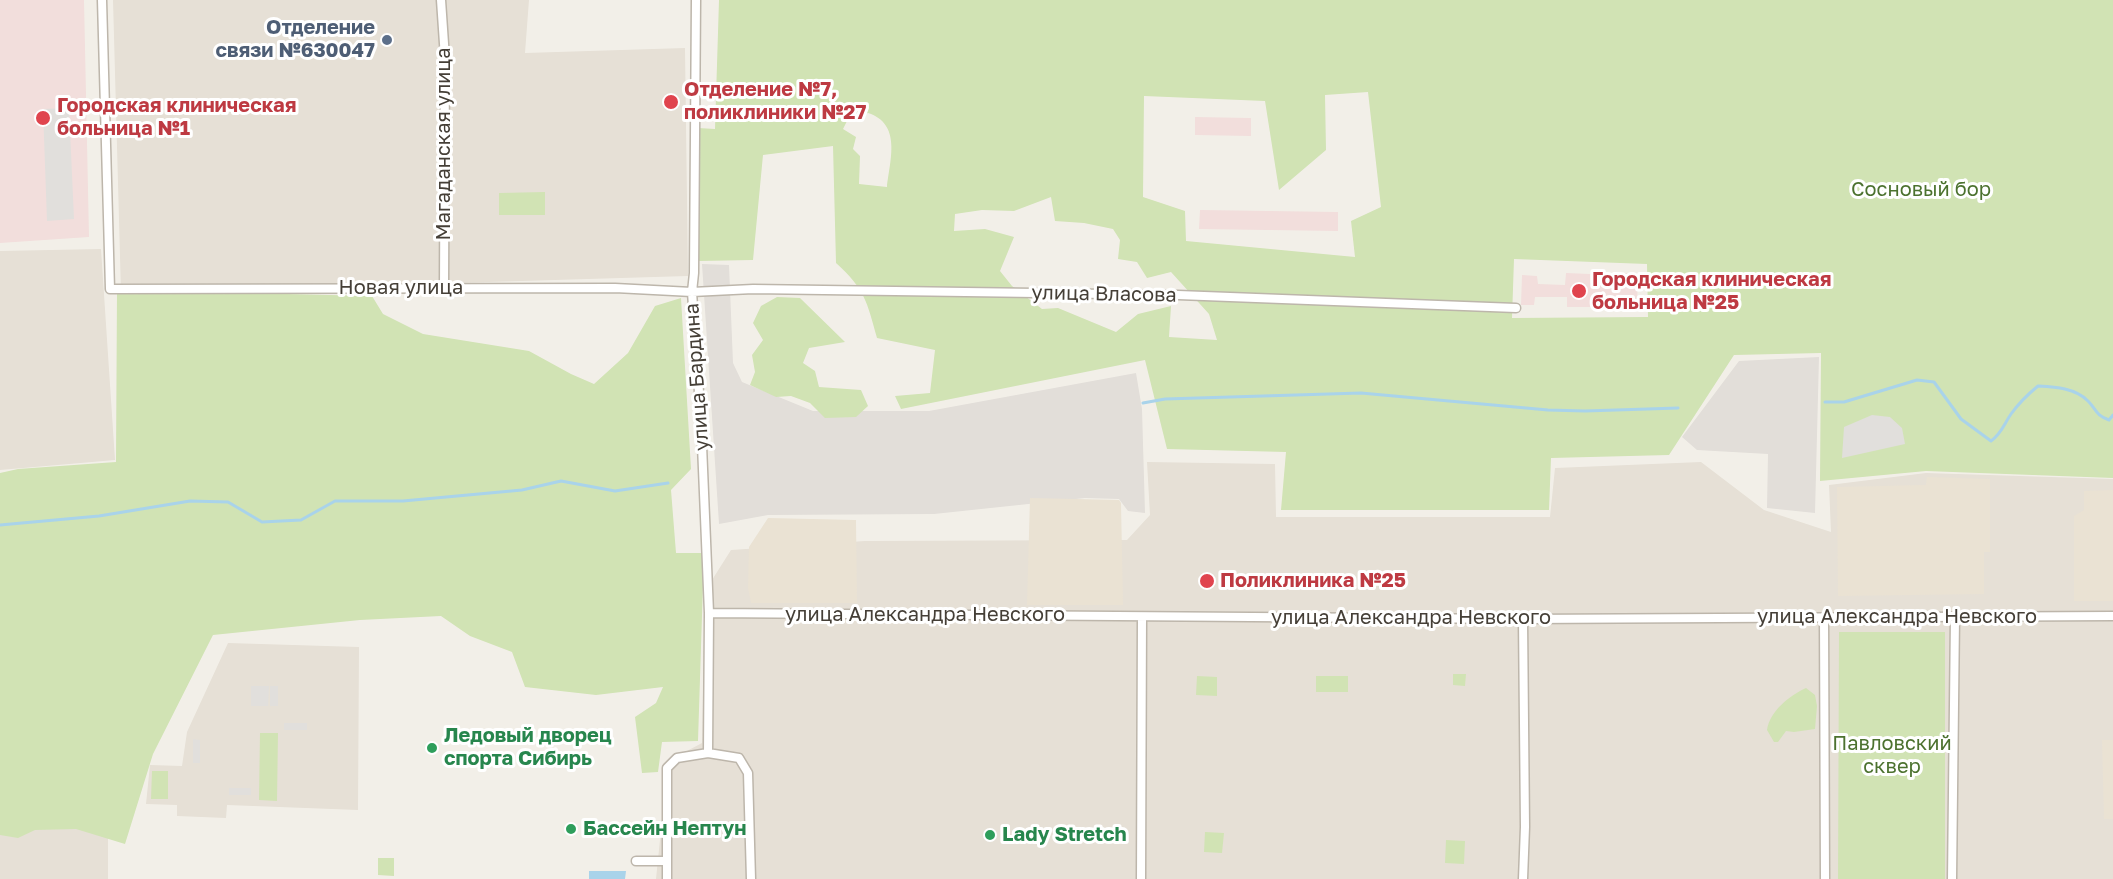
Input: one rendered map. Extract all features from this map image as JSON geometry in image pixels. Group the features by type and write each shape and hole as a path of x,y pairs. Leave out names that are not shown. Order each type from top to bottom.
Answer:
{"street":[{"name":"Новая улица","path":"102,0 110,290 615,288 692,292"},
{"name":"Магаданская улица","path":"441,0 446,58 444,288"},
{"name":"улица Бардина","path":"696,0 692,292 701,421 709,613 708,753"},
{"name":"улица Власова","path":"692,292 753,289 1178,295 1516,308"},
{"name":"улица Александра Невского","path":"709,613 1523,619 2113,616"},
{"path":"1142,617 1142,879"},
{"path":"1824,617 1825,879"},
{"path":"1952,879 1955,617"},
{"path":"1523,619 1525,827 1523,879"},
{"path":"667,879 667,768 677,758 708,753 739,758 748,773 751,879"},
{"path":"636,861 667,861"}],"shaded area":[{"name":"Городская клиническая больница №1","path":"0,0 84,0 89,237 0,243"},
{"path":"113,0 529,0 525,53 685,48 688,276 121,293"},
{"path":"69,108 74,219 47,221 43,109"},
{"path":"1195,117 1251,118 1251,136 1195,135"},
{"path":"1200,210 1338,212 1338,231 1199,229"},
{"path":"101,249 115,460 0,470 0,251"},
{"path":"702,264 729,265 733,363 742,382 813,411 929,411 1136,373 1142,409 1145,513 1128,511 1119,499 1085,498 934,514 768,515 719,524"},
{"name":"Городская клиническая больница №25","path":"1566,273 1590,274 1590,283 1618,284 1618,273 1638,273 1637,307 1622,307 1622,300 1595,299 1595,307 1567,307 1567,297 1535,297 1534,305 1521,305 1522,275 1537,276 1538,284 1565,285"},
{"path":"1819,357 1815,513 1767,508 1768,454 1697,450 1682,437 1739,361"},
{"path":"1872,415 1890,417 1902,428 1905,444 1842,458 1844,427"},
{"path":"1147,462 1275,464 1276,517 1550,517 1555,468 1701,462 1764,510 1831,532 1829,485 1926,473 2113,479 2113,879 656,879 668,761 702,743 705,591 731,550 865,541 1127,540 1150,515"},
{"path":"1927,477 1990,479 1990,552 1984,552 1984,594 1838,596 1837,487 1926,485"},
{"path":"2113,490 2113,601 2074,601 2074,516 2084,510 2084,491"},
{"path":"1030,498 1119,500 1121,503 1123,605 1027,605"},
{"path":"768,518 856,520 857,603 751,603 748,588 749,547"},
{"path":"228,643 359,647 358,810 227,805 226,818 177,816 177,805 146,804 150,765 182,766 187,732"},
{"path":"251,686 269,686 268,706 251,706"},
{"path":"270,686 278,686 278,706 270,706"},
{"path":"284,723 307,723 307,730 284,730"},
{"path":"193,739 200,740 200,763 193,763"},
{"path":"2102,740 2113,740 2113,819 2104,819"},
{"path":"0,782 108,816 108,879 0,879"},
{"path":"229,788 251,788 251,795 229,795"}],"green space":[{"name":"Сосновый бор","path":"719,0 2113,0 2113,478 1926,471 1820,481 1821,353 1734,355 1669,455 1551,458 1549,510 1281,510 1286,452 1167,449 1145,360 901,409 895,396 930,393 935,350 877,338 864,297 846,272 836,263 833,146 763,155 753,260 699,261 698,128 715,129","holes":["1368,92 1381,207 1351,221 1355,257 1186,241 1185,211 1143,197 1144,96 1265,101 1279,190 1326,150 1325,95","868,113 879,118 886,125 891,144 887,187 859,184 860,156 853,149 856,137 843,129 848,119","1051,197 1055,221 1084,223 1113,229 1120,240 1118,259 1137,262 1147,278 1171,272 1209,314 1217,340 1169,337 1171,306 1138,314 1116,332 1058,308 1042,309 1012,286 1000,271 1014,237 985,229 954,231 955,214 982,210 1014,211","1514,259 1647,264 1648,317 1512,318"]},
{"path":"545,192 545,215 499,215 499,193"},
{"path":"117,290 372,296 383,314 423,334 529,351 594,384 628,353 655,306 681,298 691,469 671,490 676,553 704,553 698,741 662,742 658,772 642,773 635,717 656,703 663,687 596,695 525,687 512,652 470,636 441,616 360,620 213,635 153,754 125,844 76,829 35,830 18,838 0,835 0,473 18,469 116,462"},
{"path":"777,297 800,298 845,342 809,348 803,363 815,371 819,387 861,390 868,406 856,417 825,418 810,403 791,396 776,397 750,385 755,372 752,355 763,340 753,323 761,306"},
{"name":"Павловский сквер","path":"1839,632 1945,632 1945,879 1838,879"},
{"path":"1453,674 1466,674 1465,686 1453,685"},
{"path":"1197,676 1217,677 1217,696 1196,695"},
{"path":"1316,676 1348,676 1348,692 1316,692"},
{"path":"1806,688 1815,695 1817,706 1815,729 1786,731 1778,742 1774,742 1767,730 1776,710 1793,695"},
{"path":"260,733 278,733 277,801 259,800"},
{"path":"152,771 168,771 168,799 151,799"},
{"path":"1205,832 1224,833 1222,853 1204,852"},
{"path":"1446,840 1465,841 1464,864 1445,863"},
{"path":"378,858 394,858 394,876 378,875"}],"water":[{"path":"589,871 626,871 625,879 589,879"}],"waterway":[{"path":"1825,402 1844,402 1917,380 1934,382 1961,419 1991,441 2000,432 2017,406 2038,386 2077,393 2088,401 2101,416 2109,420 2113,415"},
{"path":"1143,403 1165,399 1361,393 1548,410 1678,408"},
{"path":"0,525 99,516 190,501 228,502 262,522 301,520 335,501 403,501 522,490 561,481 615,491 668,483"}],"place":[{"name":"Отделение связи №630047","path":"387,40"},
{"name":"Отделение №7, поликлиники №27","path":"671,102"},
{"name":"Городская клиническая больница №1","path":"43,118"},
{"name":"Городская клиническая больница №25","path":"1579,291"},
{"name":"Поликлиника №25","path":"1207,581"},
{"name":"Ледовый дворец спорта Сибирь","path":"432,748"},
{"name":"Бассейн Нептун","path":"571,829"},
{"name":"Lady Stretch","path":"990,835"}]}
